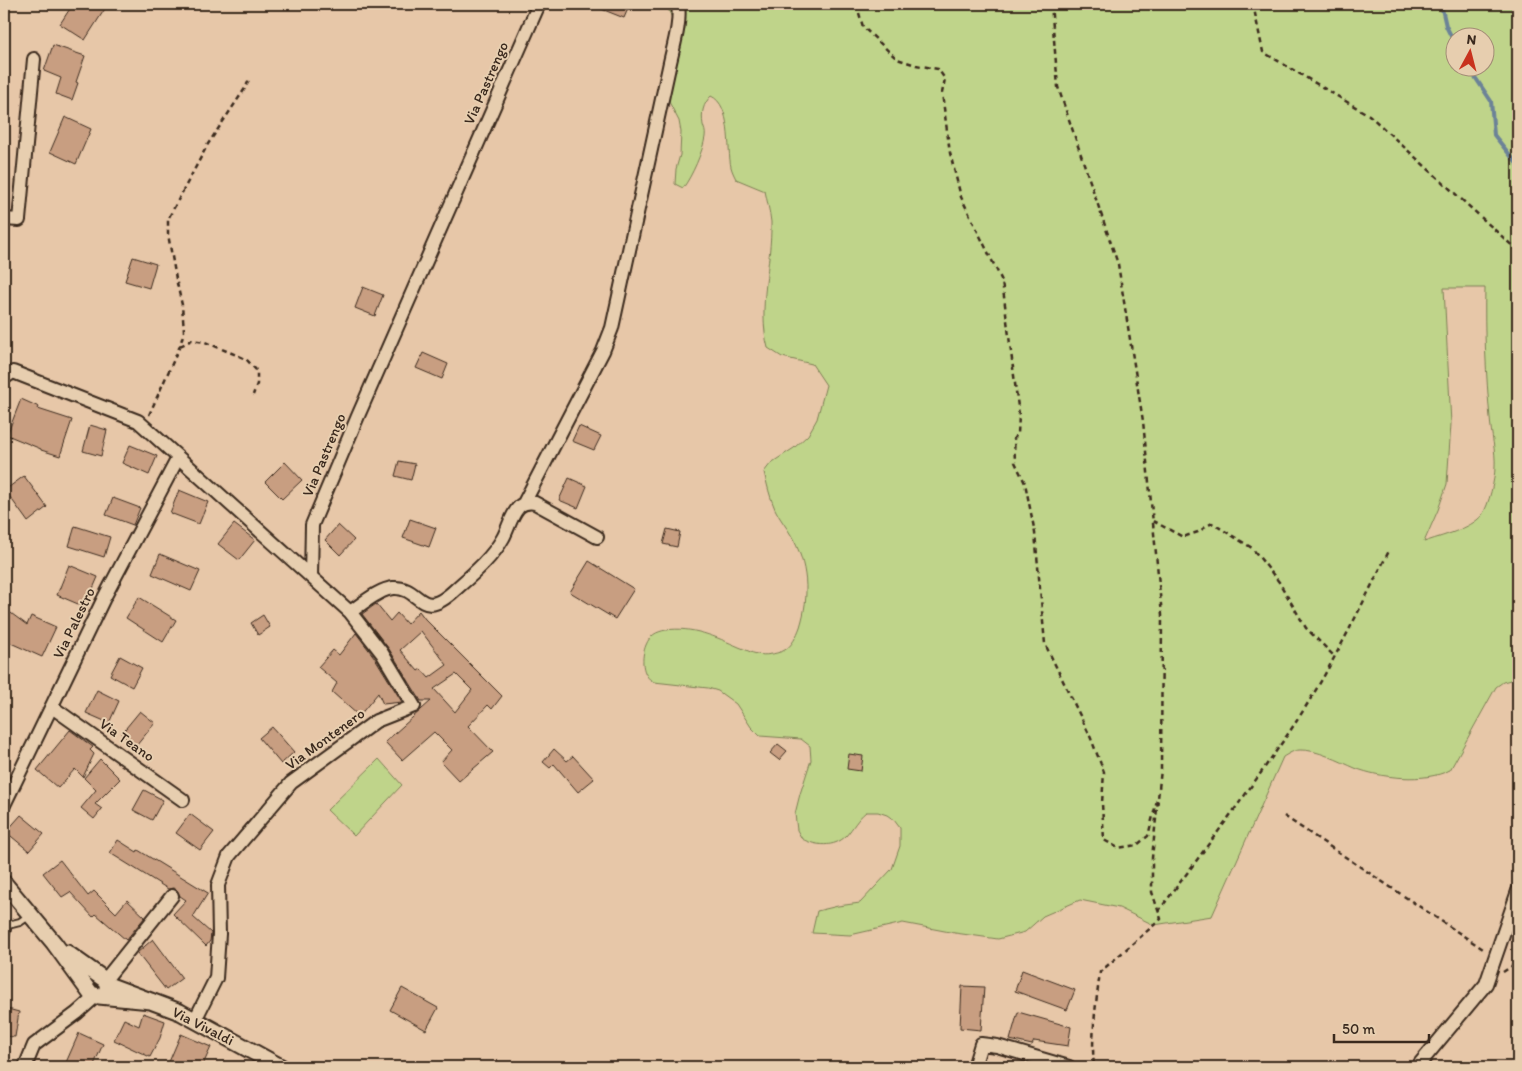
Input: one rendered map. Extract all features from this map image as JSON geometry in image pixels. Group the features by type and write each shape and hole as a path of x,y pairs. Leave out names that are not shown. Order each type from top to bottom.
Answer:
{"street":[{"name":"Via Pastrengo","path":"310,577 312,524 538,4"},
{"path":"350,612 381,591 394,588 407,591 432,605 439,601 454,591 488,558 502,540 518,507 524,503 599,359 612,328 671,58 679,10 678,4"},
{"path":"4,219 19,220 34,59"},
{"path":"4,378 14,372 138,421 310,577"},
{"name":"Via Palestro","path":"4,805 104,598 178,458"},
{"path":"524,503 535,503 597,537"},
{"name":"Via Montenero","path":"195,1020 216,978 220,934 218,885 230,856 291,783 376,721 414,706 382,653 350,612 310,577"},
{"name":"Via Teano","path":"52,707 183,800"},
{"path":"4,883 54,943 98,988"},
{"path":"1417,1067 1486,984 1518,892"},
{"path":"25,1067 34,1045 77,1013 172,896"},
{"name":"Via Vivaldi","path":"98,988 151,1001 180,1012 281,1067"},
{"path":"974,1067 981,1044 997,1046 1069,1067"}],"lane":[{"path":"4,941 6,926 20,922 30,915"}],"path":[{"path":"860,4 859,13 863,27 897,59 938,69 945,80 942,93 950,153 961,197 1002,281 1019,415 1018,434 1014,438 1015,462 1025,483 1035,534 1044,644 1090,736 1104,772 1102,803 1104,840 1118,848 1137,845 1148,836 1159,789"},
{"path":"1051,4 1058,87 1118,264 1142,421 1162,616 1161,769 1152,866 1152,892 1161,919 1100,972 1093,1040 1094,1067"},
{"path":"1253,4 1264,52 1369,115 1518,251"},
{"path":"141,424 149,415 180,346 184,331 182,306 170,243 168,219 208,144 246,87 250,77"},
{"path":"180,346 192,340 205,342 246,359 257,371 257,384 253,395"},
{"path":"1152,521 1183,537 1198,532 1212,523 1252,548 1279,582 1306,628 1335,657"},
{"path":"1158,912 1295,724 1335,657 1390,549"},
{"path":"1284,816 1495,958"}],"green space":[{"path":"666,4 1518,4 1518,678 1503,682 1496,687 1450,770 1428,777 1402,778 1365,771 1328,756 1306,750 1291,752 1283,757 1212,916 1154,925 1119,908 1080,900 1043,916 1025,932 998,939 903,923 850,935 812,933 817,911 860,903 892,869 900,846 900,828 887,815 878,812 866,812 846,836 836,843 825,845 802,839 797,830 795,814 811,760 810,746 801,739 760,736 751,727 736,704 718,691 708,688 654,682 644,671 643,666 644,650 649,639 656,633 666,630 676,629 704,633 760,655 783,651 794,641 800,627 805,603 806,580 804,568 797,546 773,505 764,472 771,463 794,448 808,435 817,419 826,385 812,364 782,357 768,348 765,333 764,301 771,222 765,191 736,179 731,167 726,118 718,101 711,96 703,109 702,121 705,135 697,163 683,188 675,184 676,169 680,155 681,132 679,121 667,98 676,44 672,18","holes":["1444,288 1485,288 1486,369 1495,455 1495,472 1491,492 1487,505 1477,520 1455,532 1424,542 1447,484 1451,424"]},
{"path":"379,759 402,785 354,836 327,810"}],"building":[{"path":"73,4 108,4 85,40 60,24"},
{"path":"589,4 630,4 624,18"},
{"path":"53,45 85,56 72,100 56,94 61,78 44,71"},
{"path":"65,117 91,129 76,164 50,152"},
{"path":"133,257 156,264 149,288 125,281"},
{"path":"363,287 383,295 375,316 355,308"},
{"path":"423,353 448,364 442,379 416,368"},
{"path":"21,399 39,407 38,409 72,420 60,456 7,435"},
{"path":"90,425 107,430 101,456 83,451"},
{"path":"579,426 601,436 594,450 572,441"},
{"path":"130,445 157,456 149,475 122,463"},
{"path":"399,461 415,464 411,480 395,476"},
{"path":"285,462 302,480 282,499 265,482"},
{"path":"24,476 47,507 28,522 5,490"},
{"path":"569,478 587,486 578,508 559,500"},
{"path":"179,490 208,502 199,524 170,513"},
{"path":"113,498 140,508 133,525 106,515"},
{"path":"410,519 436,528 429,547 403,538"},
{"path":"234,524 255,540 239,560 218,544"},
{"path":"338,525 354,540 340,555 325,540"},
{"path":"75,526 110,537 104,557 69,546"},
{"path":"667,529 680,532 677,547 663,544"},
{"path":"160,554 200,571 191,591 152,574"},
{"path":"589,561 634,589 615,619 570,592"},
{"path":"69,565 98,577 85,607 57,595"},
{"path":"139,597 176,620 163,642 126,618"},
{"path":"376,604 390,621 397,613 407,624 419,611 502,696 492,709 488,705 468,726 493,752 459,781 441,762 452,750 434,732 402,760 385,742 431,701 421,701 389,649 362,614","holes":["421,631 447,665 429,678 421,669 418,671 400,650","456,674 472,690 455,712 434,689"]},
{"path":"4,608 27,625 31,616 56,627 42,657 4,640"},
{"path":"263,615 270,627 258,635 251,623"},
{"path":"356,633 375,658 402,702 383,704 378,693 359,716 332,692 337,683 318,667 333,650 339,655"},
{"path":"120,656 142,668 132,687 110,675"},
{"path":"97,690 119,701 109,723 86,713"},
{"path":"140,711 155,723 136,746 121,734"},
{"path":"272,727 294,752 281,764 259,738"},
{"path":"70,730 93,747 90,750 94,754 83,777 75,769 58,788 37,770"},
{"path":"778,744 787,751 779,760 770,753"},
{"path":"554,749 567,761 573,756 594,779 578,792 554,764 550,768 543,762"},
{"path":"849,754 863,756 861,771 847,769"},
{"path":"100,759 120,779 95,804 102,809 94,819 81,808 96,790 84,778"},
{"path":"144,790 163,800 152,820 133,810"},
{"path":"190,814 214,832 200,850 176,833"},
{"path":"21,815 44,834 29,851 6,832"},
{"path":"118,840 137,852 138,850 208,893 193,917 211,933 210,941 206,946 173,914 186,900 180,896 177,890 173,888 168,889 110,853"},
{"path":"60,860 88,896 94,891 116,913 127,900 145,917 126,940 96,914 93,917 70,892 62,897 43,873"},
{"path":"153,939 182,978 166,990 137,953"},
{"path":"1022,970 1075,990 1067,1010 1015,991"},
{"path":"962,986 984,987 981,1030 960,1028"},
{"path":"402,988 438,1008 426,1030 390,1010"},
{"path":"4,1008 19,1012 15,1037 4,1036"},
{"path":"1018,1012 1071,1027 1068,1046 1034,1041 1032,1045 1010,1040"},
{"path":"143,1013 165,1021 160,1038 150,1057 114,1040 124,1019 139,1026"},
{"path":"79,1033 103,1044 93,1067 64,1067"},
{"path":"181,1034 211,1047 202,1067 181,1067 169,1062"}],"waterway":[{"path":"1441,4 1447,28"},
{"path":"1476,78 1491,101 1494,135 1518,165"}]}
